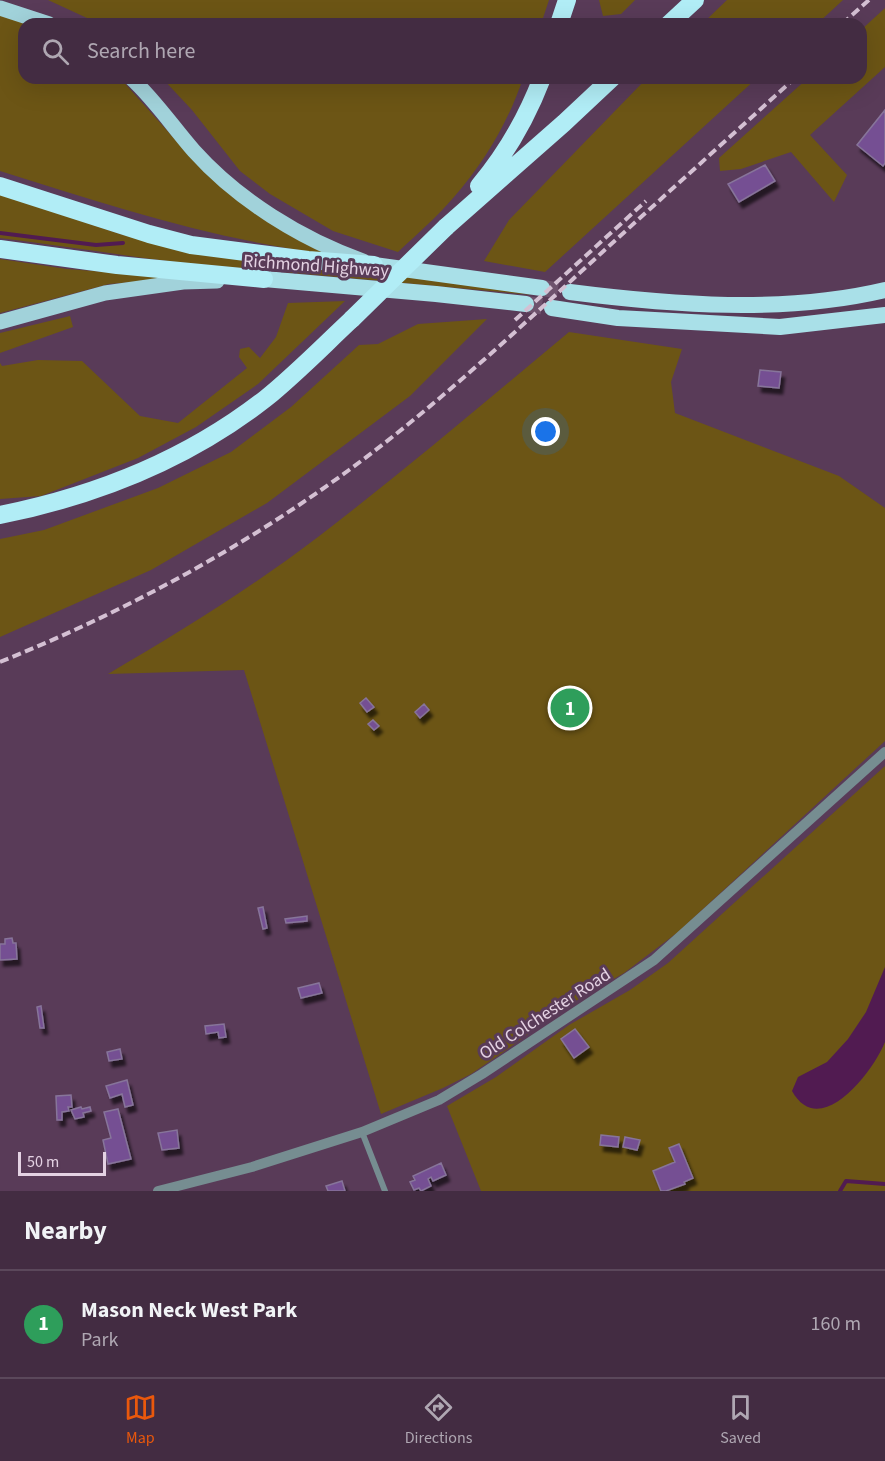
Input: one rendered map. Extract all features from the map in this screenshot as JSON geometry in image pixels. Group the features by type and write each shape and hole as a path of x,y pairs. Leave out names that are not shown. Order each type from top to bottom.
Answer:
{"highway":[{"path":"561,18 567,0"},
{"path":"675,18 694,0"},
{"path":"446,227 492,171 531,107 540,84"},
{"path":"0,515 37,507 97,489 143,471 206,439 263,400 290,378 446,227 606,84"},
{"path":"0,186 149,234 191,245 308,260 374,265"},
{"path":"0,249 117,265 264,279"},
{"name":"Richmond Highway","path":"374,265 542,288"},
{"name":"Richmond Highway","path":"264,279 526,304"},
{"path":"570,292 617,298 720,304 789,304 838,299 885,290"},
{"path":"552,308 618,318 780,327 885,315"}],"main road":[{"path":"0,8 31,18"},
{"name":"Richmond Highway","path":"137,84 153,100 194,151 242,194 261,208 316,240 374,265"},
{"name":"Richmond Highway","path":"0,322 105,293 183,282 264,279"}],"street":[{"name":"Old Colchester Road","path":"158,1191 262,1164 362,1132 439,1100 641,970 885,752"},
{"path":"362,1132 385,1191"}],"shaded area":[{"path":"48,0 549,0 543,18 87,18"},
{"path":"599,0 635,0 621,14 603,16"},
{"path":"727,0 843,0 824,18 708,18"},
{"path":"885,8 885,67 867,83 867,24"},
{"path":"0,15 18,20 18,84 125,84 196,163 334,255 249,241 165,221 0,171"},
{"path":"168,84 521,84 503,126 465,184 441,212 398,252 333,231 270,194 240,171 192,110"},
{"path":"641,84 750,84 545,272 484,261 509,220"},
{"path":"801,84 866,84 810,135 847,175 834,202 791,152 741,169 720,171 719,158"},
{"path":"0,194 146,241 424,276 533,295 176,262 0,238"},
{"path":"0,259 67,269 183,278 109,284 0,313"},
{"path":"345,301 258,384 196,427 138,458 41,496 0,499 0,363 2,366 38,360 82,361 140,416 178,423 247,368 239,357 240,349 249,347 260,358 276,337 288,303"},
{"path":"70,316 73,327 0,353 0,333"},
{"path":"487,319 410,396 267,503 151,570 0,637 0,539 44,530 158,488 231,452 291,407 359,345 378,344 418,324"},
{"path":"569,332 682,349 671,382 675,413 839,476 885,508 885,741 678,932 624,973 567,1006 471,1074 381,1114 244,670 108,674 215,609 293,556 413,461"},
{"path":"885,766 885,1191 481,1191 447,1106 496,1077 569,1025 630,990 668,963"},
{"path":"885,967 885,1042 879,1055 858,1084 831,1105 817,1109 804,1104 792,1091 798,1077 827,1062 848,1039 866,1012"}],"building":[{"path":"885,110 885,163 883,166 857,145"},
{"path":"765,165 775,181 739,202 728,184"},
{"path":"760,370 781,372 779,388 758,386"},
{"path":"366,698 374,707 367,712 360,703"},
{"path":"424,704 429,710 420,718 415,712"},
{"path":"373,720 379,726 374,730 368,724"},
{"path":"263,907 267,928 263,929 258,908"},
{"path":"307,916 307,921 286,923 285,919"},
{"path":"12,938 13,943 16,943 17,959 0,960 0,944 5,944 5,939"},
{"path":"319,983 322,993 301,998 298,988"},
{"path":"41,1006 44,1028 40,1028 37,1007"},
{"path":"224,1024 226,1037 219,1038 218,1032 206,1034 205,1026"},
{"path":"575,1029 589,1047 574,1058 561,1039"},
{"path":"120,1049 122,1059 109,1061 107,1052"},
{"path":"127,1080 133,1105 125,1107 122,1094 110,1098 106,1086"},
{"path":"71,1095 72,1107 68,1107 69,1111 62,1112 62,1120 57,1120 56,1096"},
{"path":"81,1107 82,1109 90,1107 91,1111 83,1113 84,1117 75,1119 71,1110"},
{"path":"118,1109 131,1159 108,1164 103,1140 111,1138 104,1112"},
{"path":"177,1130 179,1148 162,1150 158,1133"},
{"path":"601,1135 619,1137 618,1147 600,1145"},
{"path":"625,1137 640,1140 637,1150 623,1147"},
{"path":"679,1144 693,1178 684,1182 685,1184 661,1191 653,1171 675,1162 669,1148"},
{"path":"441,1163 446,1175 433,1181 431,1177 428,1179 431,1186 421,1191 419,1188 414,1190 410,1182 415,1180 413,1176"},
{"path":"342,1181 345,1191 328,1191 326,1186"}],"waterway":[{"path":"0,233 96,245 123,243"},
{"path":"840,1191 846,1181 885,1184"}],"tunnel":[{"path":"542,288 570,292"},
{"path":"526,304 552,308"}],"railway":[{"path":"849,18 869,0"},
{"path":"0,662 92,622 180,577 266,526 349,470 464,378 788,84"},
{"path":"515,320 646,201"}],"place":[{"name":"Mason Neck West Park","path":"570,708"}]}
